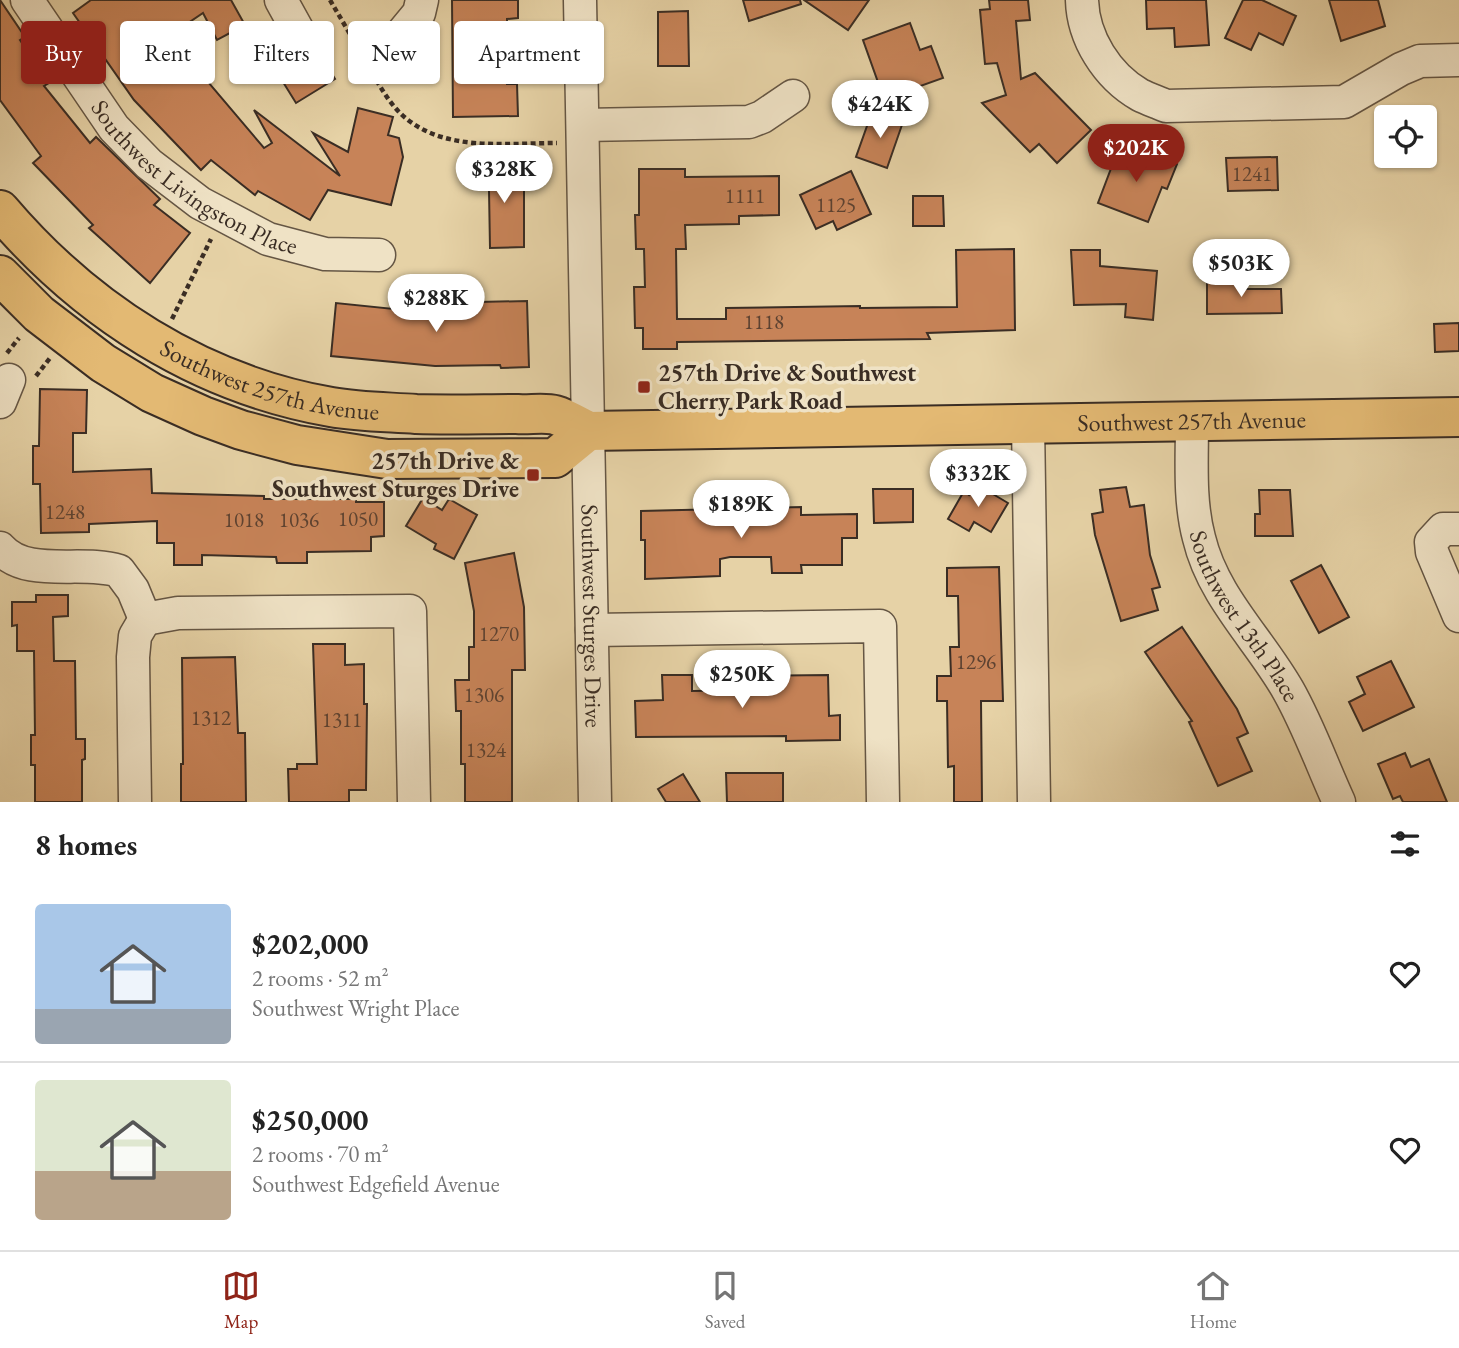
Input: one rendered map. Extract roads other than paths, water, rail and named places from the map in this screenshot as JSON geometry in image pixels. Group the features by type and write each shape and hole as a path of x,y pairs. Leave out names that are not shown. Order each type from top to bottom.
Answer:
{"main road":[{"name":"Southwest 257th Avenue","path":"0,210 26,241 61,275 107,312 159,345 242,383 331,407 419,414 554,415 588,432 1459,417"},
{"name":"Southwest 257th Avenue","path":"0,275 39,314 103,363 152,393 241,430 297,445 387,458 555,458 588,432"}],"street":[{"path":"281,0 293,21"},
{"path":"412,21 419,13 422,0"},
{"name":"Southwest Sturges Drive","path":"580,0 595,802"},
{"path":"1082,0 1088,33 1100,57 1118,78 1140,95 1166,106 1344,102 1420,61 1459,60"},
{"name":"Southwest Livingston Place","path":"37,4 114,128 149,164 200,203 268,239 325,254 379,255"},
{"path":"583,134 748,122 762,117 793,96"},
{"name":"Southwest 13th Place","path":"1192,421 1194,515 1199,540 1209,566 1219,590 1269,658 1289,692 1339,802"},
{"path":"1028,424 1034,802"},
{"path":"1459,529 1443,529 1431,542 1432,552 1459,616"},
{"path":"0,548 5,554 28,565 90,565 119,571 133,590 145,619"},
{"path":"135,802 134,646 135,636 145,619 178,613 410,611 414,802"},
{"path":"592,630 880,625 883,802"}],"place":[{"name":"257th Drive & Southwest Cherry Park Road","path":"644,387"},
{"name":"257th Drive & Southwest Sturges Drive","path":"533,475"}]}
